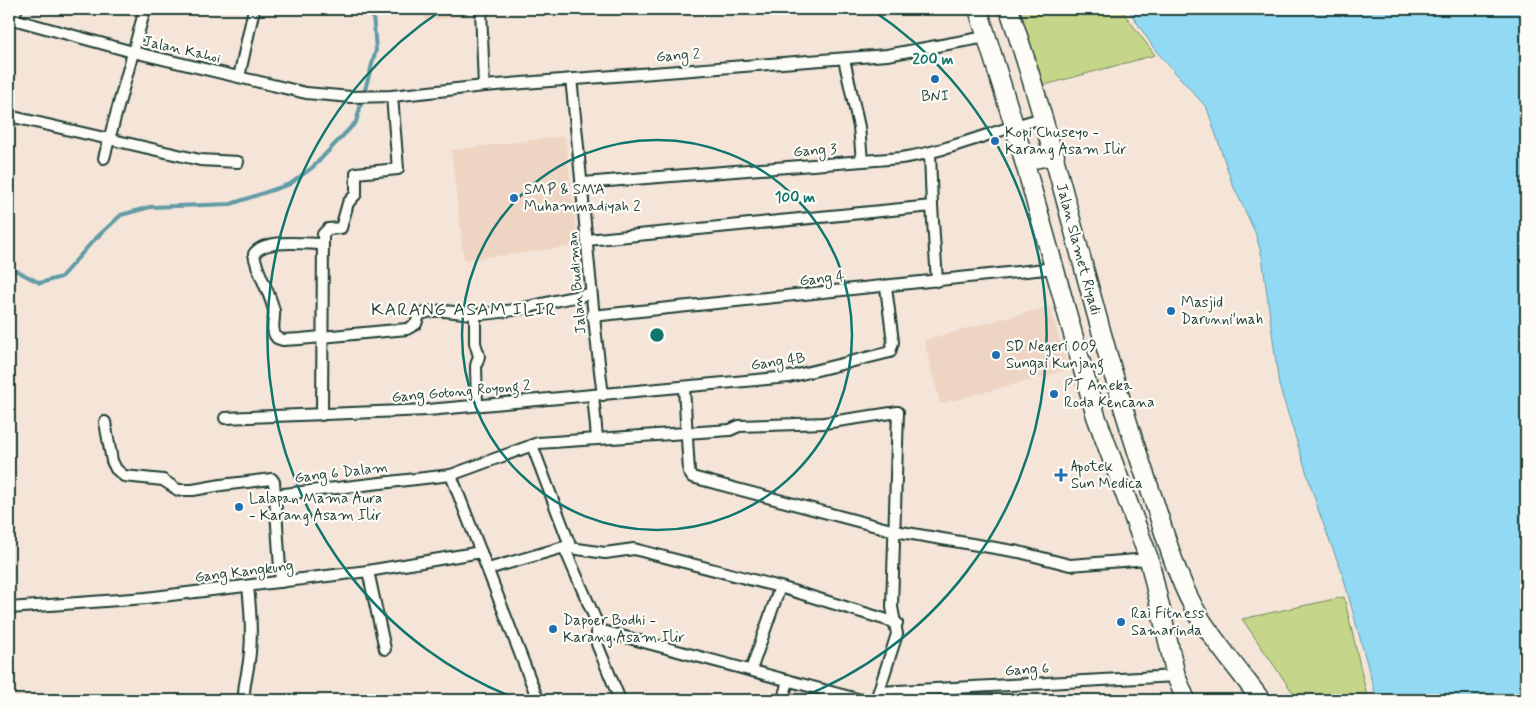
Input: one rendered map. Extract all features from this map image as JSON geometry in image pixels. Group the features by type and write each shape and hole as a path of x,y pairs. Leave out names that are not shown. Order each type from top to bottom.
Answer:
{"highway":[{"name":"Jalan Slamet Riyadi","path":"978,9 1056,268 1096,416 1149,559 1176,676 1186,700"},
{"name":"Jalan Slamet Riyadi","path":"1009,9 1055,155 1065,201 1122,410 1182,582 1200,617 1261,700"},
{"path":"1024,161 1055,155"}],"street":[{"path":"9,18 17,9"},
{"path":"104,158 145,9"},
{"path":"239,77 254,9"},
{"path":"481,9 484,86"},
{"name":"Jalan Kahoi","path":"9,18 133,52 306,93 351,97 371,96"},
{"name":"Gang 2","path":"371,96 392,96 571,78 887,55 986,37"},
{"path":"844,58 859,127 862,161"},
{"name":"Jalan Budiman","path":"571,78 583,183 598,395 597,438"},
{"path":"322,415 321,244 324,230 341,228 348,203 356,194 356,173 398,168 392,96"},
{"path":"9,116 200,160 238,162"},
{"name":"Gang 3","path":"583,183 930,154 1043,118"},
{"path":"930,154 937,281"},
{"path":"587,240 932,206"},
{"path":"321,244 292,242 260,249 254,254 272,304 274,334 283,340 407,329 416,324 419,314 425,312 447,311 475,314 591,294"},
{"name":"Gang 4","path":"592,316 1056,268"},
{"name":"Gang 4B","path":"598,395 789,377 884,355 890,352 893,342 886,287"},
{"path":"475,314 475,343 478,356 476,366 476,405"},
{"path":"684,387 689,472 692,477 895,531 1019,552 1070,565 1149,559"},
{"name":"Gang Gotong Royong 2","path":"225,418 380,414 598,395"},
{"name":"Gang 6 Dalam","path":"274,495 451,475 532,445 597,438 730,430 739,426 838,421 898,412 895,531"},
{"path":"106,422 112,462 116,469 124,476 163,480 178,490 193,490 272,479 274,482 281,582"},
{"path":"532,445 567,548 599,630 597,644 620,700"},
{"path":"451,475 538,700"},
{"path":"878,696 898,634 892,606 895,531"},
{"path":"488,569 567,548 605,553 634,549 780,587 897,623"},
{"name":"Gang Kangkung","path":"9,608 146,598 248,586 368,571 481,552"},
{"path":"368,571 385,649"},
{"path":"245,700 243,695 249,666 251,627 248,586"},
{"path":"751,670 780,587"},
{"path":"599,630 861,700"},
{"name":"Gang 6","path":"878,696 1176,676"},
{"path":"783,700 788,680"}],"shaded area":[{"path":"424,9 467,9 469,16 425,21"},
{"name":"SMP & SMA Muhammadiyah 2","path":"565,136 578,246 464,260 451,150"},
{"name":"SD Negeri 009 Sungai Kunjang","path":"1050,306 1068,370 940,404 924,340"}],"green space":[{"path":"1017,9 1123,9 1125,15 1155,55 1041,86"},
{"path":"1344,597 1368,700 1298,700 1242,619"}],"water":[{"path":"1128,9 1526,9 1526,700 1377,700 1343,576 1319,512 1279,385 1262,256 1255,232 1232,183 1207,108 1155,50"}],"waterway":[{"path":"9,267 40,283 61,277 93,241 121,215 150,207 231,204 290,184 313,167 356,122 376,50 371,9"}],"place":[{"name":"BNI","path":"935,79"},
{"name":"Kopi Chuseyo - Karang Asam Ilir","path":"995,141"},
{"name":"SMP & SMA Muhammadiyah 2","path":"514,198"},
{"name":"Masjid Darunni'mah","path":"1171,311"},
{"name":"SD Negeri 009 Sungai Kunjang","path":"996,355"},
{"name":"PT Aneka Roda Kencana","path":"1054,394"},
{"name":"Apotek Sun Medica","path":"1061,475"},
{"name":"Lalapan Mama Aura - Karang Asam Ilir","path":"239,507"},
{"name":"Rai Fitness Samarinda","path":"1121,622"},
{"name":"Dapoer Bodhi - Karang Asam Ilir","path":"553,629"}],"district":[{"name":"KARANG ASAM ILIR","path":"464,309"}]}
